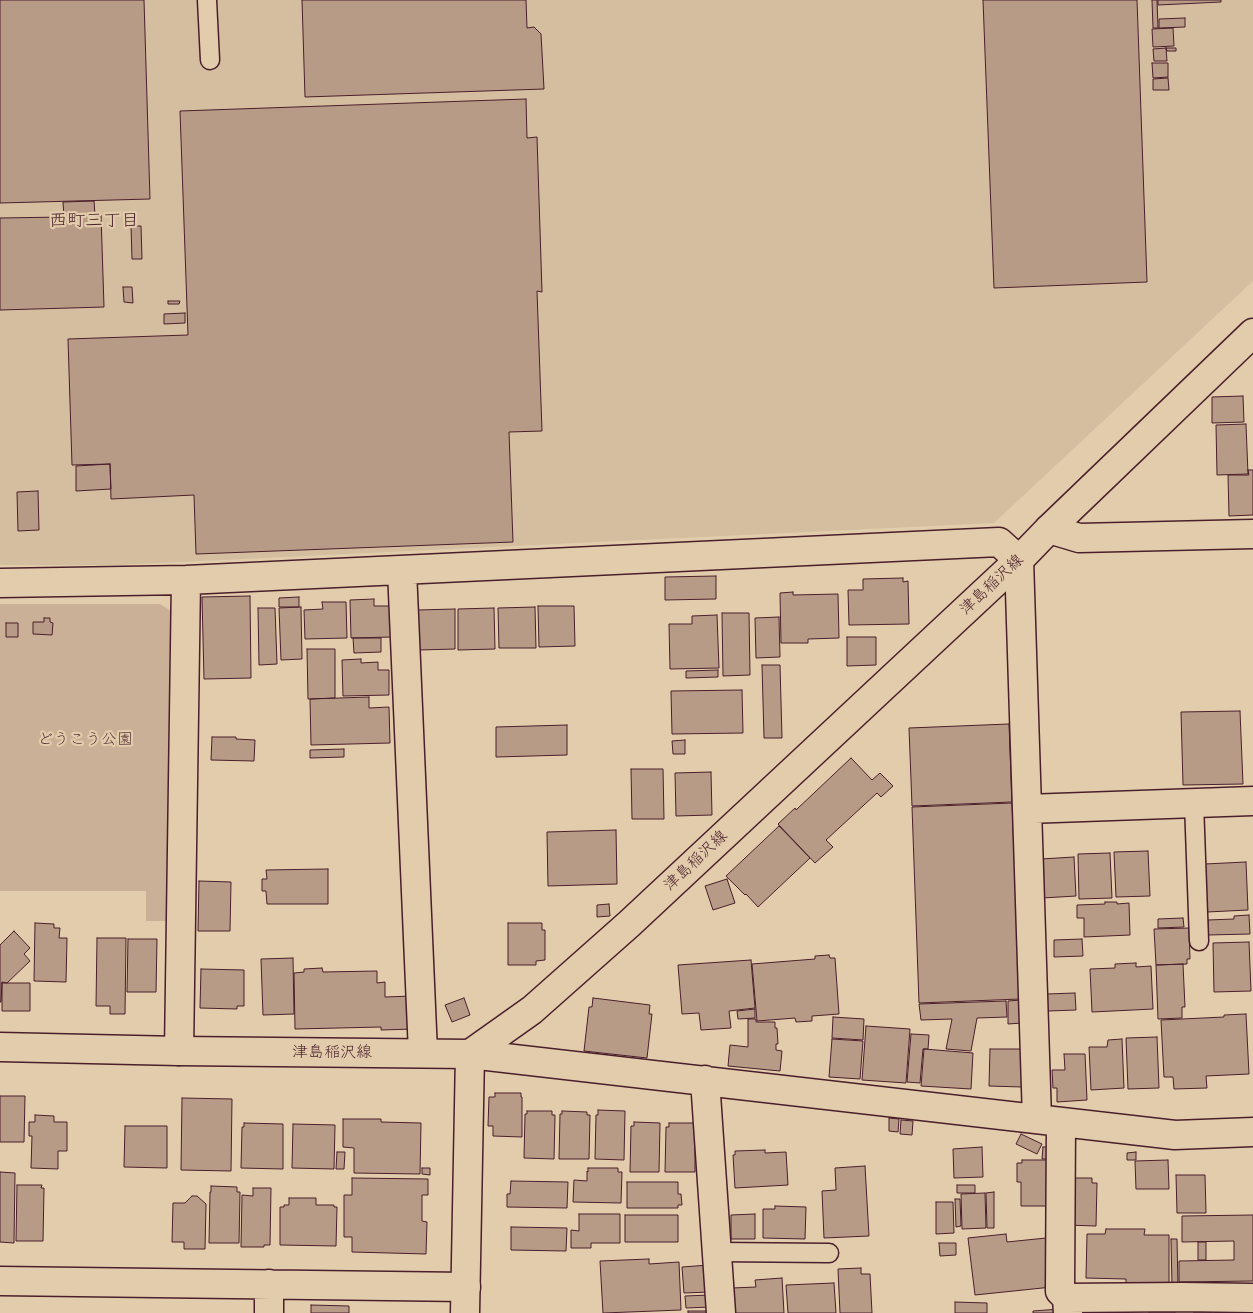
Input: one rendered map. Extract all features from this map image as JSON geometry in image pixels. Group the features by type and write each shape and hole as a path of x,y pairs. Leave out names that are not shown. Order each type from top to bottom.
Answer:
{"street":[{"name":"津島稲沢線","path":"0,1047 470,1054 532,1010 629,924 1019,560 1253,333"},
{"path":"1049,529 1079,538 1253,534"},
{"path":"0,583 186,580 999,542 1019,560 1027,809 1060,1291 1067,1305 1182,1305 1253,1298"},
{"path":"402,570 423,1053"},
{"path":"179,1051 186,580"},
{"path":"1027,809 1253,801"},
{"path":"0,1281 269,1284 466,1300 470,1054 1175,1135 1253,1132"},
{"path":"705,1080 721,1313"},
{"path":"268,1313 269,1284"}],"lane":[{"path":"208,0 210,60"},
{"path":"1194,803 1199,942"},
{"path":"717,1252 829,1253"}],"shaded area":[{"path":"0,0 1253,0 1253,281 994,523 117,565 0,565"}],"green space":[{"name":"どうこう公園","path":"0,604 160,604 171,611 170,921 146,921 146,891 0,891"}],"building":[{"path":"0,0 144,0 150,199 0,203"},
{"path":"302,0 526,0 527,28 534,27 541,34 544,89 305,97"},
{"path":"983,0 1137,0 1147,282 994,288"},
{"path":"1152,0 1157,0 1158,28 1153,28"},
{"path":"1158,0 1221,0 1221,2 1158,5"},
{"path":"1185,18 1185,27 1159,28 1159,19"},
{"path":"1173,28 1174,46 1153,47 1152,29"},
{"path":"1166,48 1176,48 1176,51 1167,51"},
{"path":"1166,48 1167,61 1154,61 1153,49"},
{"path":"1152,63 1168,63 1168,77 1153,78"},
{"path":"1168,78 1169,90 1153,90 1153,79"},
{"path":"526,99 527,138 537,137 542,292 537,291 542,431 509,432 513,542 196,554 194,495 111,499 110,464 72,465 68,339 188,335 180,111"},
{"path":"94,201 95,215 101,215 104,307 0,310 0,218 64,217 63,202"},
{"path":"131,226 141,226 142,259 132,259"},
{"path":"123,287 132,287 133,303 124,302"},
{"path":"168,301 180,301 179,304 168,304"},
{"path":"185,313 185,323 164,324 164,314"},
{"path":"1243,396 1244,422 1212,423 1212,397"},
{"path":"1246,424 1248,474 1217,475 1216,425"},
{"path":"110,464 111,489 76,491 76,466"},
{"path":"1248,470 1253,470 1253,515 1229,516 1228,475 1249,475"},
{"path":"38,491 39,530 18,531 17,492"},
{"path":"716,576 716,599 665,600 665,577"},
{"path":"903,578 903,582 908,581 909,624 849,625 848,590 863,590 863,579"},
{"path":"793,592 793,595 838,594 839,638 808,639 808,643 781,643 780,593"},
{"path":"250,596 251,678 204,679 202,597"},
{"path":"299,597 299,607 279,607 279,598"},
{"path":"374,599 374,606 391,606 392,637 351,638 350,600"},
{"path":"322,602 346,602 347,638 305,639 304,610 323,609"},
{"path":"538,606 574,606 575,646 539,647"},
{"path":"301,607 302,659 281,660 279,608"},
{"path":"535,607 536,648 499,648 498,608"},
{"path":"258,608 275,608 277,664 259,665"},
{"path":"494,608 495,649 458,650 458,609"},
{"path":"455,609 455,649 419,650 418,610"},
{"path":"722,613 749,613 750,675 723,676"},
{"path":"717,615 719,668 670,669 669,624 692,624 692,616"},
{"path":"779,617 780,657 756,658 755,618"},
{"path":"44,618 50,618 50,622 53,623 52,635 33,634 33,622 44,622"},
{"path":"6,623 18,623 18,637 6,637"},
{"path":"847,637 876,637 876,665 847,666"},
{"path":"353,638 381,638 381,652 354,653"},
{"path":"307,649 335,649 335,698 308,699"},
{"path":"361,659 361,663 378,662 378,670 389,670 389,695 343,696 342,660"},
{"path":"762,665 780,665 782,738 764,738"},
{"path":"718,670 718,677 686,678 686,671"},
{"path":"742,690 743,733 672,734 671,691"},
{"path":"369,697 369,708 389,707 390,743 311,745 310,699"},
{"path":"1240,711 1243,784 1183,785 1181,712"},
{"path":"1009,724 1012,802 912,806 909,728"},
{"path":"567,725 567,755 496,757 496,727"},
{"path":"212,737 236,737 236,739 255,740 254,761 211,760"},
{"path":"685,740 685,754 673,754 672,741"},
{"path":"344,749 344,757 310,758 310,750"},
{"path":"851,758 872,780 880,773 893,786 881,797 877,793 826,840 833,847 815,863 778,824 795,808 796,810"},
{"path":"631,769 663,769 664,819 632,819"},
{"path":"711,772 712,815 676,816 675,773"},
{"path":"1012,803 1020,999 919,1003 912,807"},
{"path":"779,826 810,858 758,907 726,876"},
{"path":"616,830 617,884 548,886 547,832"},
{"path":"1148,851 1150,896 1116,897 1114,852"},
{"path":"1110,853 1112,898 1079,899 1078,854"},
{"path":"1074,857 1076,896 1042,898 1041,859"},
{"path":"1246,862 1248,910 1207,912 1205,864"},
{"path":"328,869 328,904 267,904 266,891 262,891 262,879 267,879 266,870"},
{"path":"727,879 735,903 713,910 705,886"},
{"path":"199,881 231,882 230,931 198,931"},
{"path":"1105,902 1129,903 1130,935 1084,937 1084,918 1077,918 1077,905 1105,904"},
{"path":"609,904 610,916 597,917 597,905"},
{"path":"1249,915 1250,934 1208,935 1208,920 1234,919 1234,916"},
{"path":"1183,918 1184,927 1158,928 1158,919"},
{"path":"35,923 54,924 54,928 60,928 59,938 67,938 66,982 34,981"},
{"path":"508,923 542,923 542,930 545,930 545,960 536,961 536,965 508,965"},
{"path":"1189,928 1190,959 1187,959 1187,964 1156,965 1154,929"},
{"path":"14,931 30,948 24,954 30,961 7,983 2,982 0,1002 0,945"},
{"path":"97,938 126,938 125,1014 110,1014 110,1006 96,1006"},
{"path":"128,939 157,939 156,992 127,992"},
{"path":"1082,939 1083,956 1054,957 1054,940"},
{"path":"1249,942 1251,991 1214,992 1213,943"},
{"path":"829,955 830,958 835,958 839,1014 812,1016 812,1021 796,1022 795,1018 757,1021 752,964 815,959 815,956"},
{"path":"293,958 294,1014 263,1015 261,959"},
{"path":"751,960 755,1008 729,1011 731,1028 701,1030 699,1013 682,1014 678,965"},
{"path":"1136,963 1136,967 1151,966 1153,1009 1092,1012 1090,969 1115,968 1115,964"},
{"path":"1183,964 1185,1007 1182,1007 1182,1018 1158,1019 1156,965"},
{"path":"322,968 323,972 377,971 377,983 385,982 385,997 412,996 413,1029 381,1030 381,1027 295,1029 294,973 304,972 304,969"},
{"path":"201,969 244,970 244,1006 237,1006 237,1009 200,1008"},
{"path":"2,983 30,983 30,1011 2,1011"},
{"path":"1075,993 1076,1010 1048,1011 1047,994"},
{"path":"464,998 470,1015 452,1022 445,1005"},
{"path":"593,998 650,1005 649,1014 652,1014 647,1058 584,1051 589,1007 592,1007"},
{"path":"1021,1000 1022,1023 1008,1024 1008,1001"},
{"path":"1006,1001 1007,1017 977,1018 971,1051 946,1049 952,1019 921,1020 919,1004"},
{"path":"755,1009 755,1018 738,1019 737,1011"},
{"path":"1246,1014 1249,1074 1206,1076 1207,1088 1174,1089 1173,1077 1164,1077 1161,1020"},
{"path":"833,1017 864,1019 863,1040 832,1038"},
{"path":"748,1019 756,1019 756,1022 775,1022 778,1044 776,1044 776,1050 782,1051 780,1071 728,1066 730,1045 748,1047"},
{"path":"866,1026 910,1029 906,1083 862,1080"},
{"path":"911,1034 929,1035 928,1049 923,1049 920,1083 907,1082"},
{"path":"1157,1037 1159,1088 1128,1089 1126,1038"},
{"path":"832,1039 863,1041 860,1079 829,1077"},
{"path":"1122,1039 1124,1088 1091,1090 1089,1047 1107,1047 1108,1040"},
{"path":"924,1049 973,1053 971,1089 921,1086"},
{"path":"990,1049 1023,1049 1022,1087 989,1086"},
{"path":"1064,1054 1085,1054 1087,1100 1057,1102 1057,1088 1053,1088 1052,1070 1065,1070"},
{"path":"495,1093 521,1093 522,1137 493,1136 493,1126 488,1126 489,1097 495,1097"},
{"path":"0,1096 25,1096 24,1142 0,1142"},
{"path":"182,1098 232,1099 231,1171 181,1170"},
{"path":"598,1110 625,1111 624,1160 595,1159 596,1115 598,1115"},
{"path":"527,1111 552,1111 552,1115 555,1115 554,1159 524,1158 525,1114 527,1114"},
{"path":"562,1111 587,1112 587,1115 590,1115 589,1159 559,1159 560,1114 562,1114"},
{"path":"35,1115 54,1116 54,1122 67,1122 67,1151 58,1151 58,1169 31,1168 32,1136 29,1136 29,1122 35,1122"},
{"path":"889,1118 899,1119 898,1132 889,1131"},
{"path":"343,1119 381,1119 381,1122 421,1123 420,1174 354,1173 354,1148 343,1147"},
{"path":"901,1120 913,1121 912,1135 900,1134"},
{"path":"634,1122 660,1123 659,1172 630,1172 631,1126 634,1126"},
{"path":"244,1123 283,1124 283,1169 241,1168 242,1127 244,1127"},
{"path":"669,1123 695,1123 695,1172 665,1172 666,1127 669,1127"},
{"path":"293,1124 335,1125 334,1169 292,1168"},
{"path":"125,1126 167,1126 167,1168 124,1167"},
{"path":"1021,1134 1042,1144 1037,1154 1016,1144"},
{"path":"982,1147 983,1177 954,1178 953,1149"},
{"path":"1043,1147 1052,1147 1052,1159 1042,1159"},
{"path":"765,1150 765,1153 786,1152 788,1185 735,1188 733,1155 735,1155 735,1151"},
{"path":"337,1152 345,1152 344,1169 336,1169"},
{"path":"1136,1152 1136,1160 1127,1160 1127,1153"},
{"path":"1022,1160 1052,1160 1051,1206 1021,1206 1021,1182 1017,1182 1017,1163 1022,1163"},
{"path":"1168,1160 1169,1189 1136,1189 1135,1161"},
{"path":"865,1166 869,1236 824,1238 822,1191 836,1190 835,1168"},
{"path":"422,1168 430,1168 430,1175 422,1174"},
{"path":"588,1168 618,1168 618,1172 622,1172 621,1203 573,1202 574,1180 587,1181"},
{"path":"0,1172 15,1173 14,1243 0,1242"},
{"path":"1176,1175 1205,1175 1206,1213 1177,1213"},
{"path":"352,1178 428,1179 428,1195 422,1195 422,1221 427,1222 426,1254 352,1252 352,1237 344,1237 344,1195 352,1195"},
{"path":"1067,1178 1092,1178 1092,1183 1097,1183 1096,1226 1066,1225"},
{"path":"511,1181 568,1182 567,1208 507,1207 507,1194 510,1194"},
{"path":"627,1182 678,1182 678,1194 681,1194 682,1205 678,1205 678,1208 627,1208"},
{"path":"17,1185 42,1185 41,1188 44,1188 43,1241 16,1241"},
{"path":"957,1185 975,1185 975,1193 957,1193"},
{"path":"211,1186 237,1187 237,1192 240,1192 239,1243 209,1243"},
{"path":"253,1188 271,1188 270,1245 264,1245 264,1247 241,1247 242,1195 253,1196"},
{"path":"994,1192 994,1228 987,1228 986,1193"},
{"path":"985,1193 986,1228 962,1229 961,1194"},
{"path":"192,1196 197,1196 206,1204 205,1249 184,1249 184,1242 172,1242 173,1203 185,1203"},
{"path":"289,1198 316,1198 316,1205 334,1205 334,1207 337,1207 336,1246 280,1245 280,1207 289,1205"},
{"path":"955,1199 960,1199 961,1226 956,1227"},
{"path":"936,1202 953,1202 954,1233 936,1234"},
{"path":"775,1206 806,1207 805,1239 763,1238 763,1209 775,1209"},
{"path":"579,1214 620,1214 620,1243 591,1243 591,1248 571,1248 571,1230 579,1231"},
{"path":"755,1214 755,1239 731,1239 731,1215"},
{"path":"625,1215 678,1215 678,1242 625,1242"},
{"path":"1253,1215 1253,1281 1179,1282 1179,1261 1234,1260 1234,1241 1182,1242 1182,1216"},
{"path":"511,1227 567,1228 566,1251 511,1250"},
{"path":"1106,1229 1145,1229 1144,1235 1169,1235 1169,1283 1126,1283 1126,1279 1086,1278 1087,1234 1105,1234"},
{"path":"1006,1234 1007,1242 1046,1238 1052,1287 975,1295 968,1238"},
{"path":"1171,1239 1177,1239 1178,1286 1172,1286"},
{"path":"1198,1242 1206,1242 1206,1260 1198,1260"},
{"path":"939,1243 956,1243 956,1255 940,1256"},
{"path":"649,1259 649,1264 679,1262 681,1310 603,1313 600,1261"},
{"path":"709,1265 710,1292 684,1293 682,1267"},
{"path":"861,1268 861,1274 870,1274 872,1313 840,1313 838,1269"},
{"path":"782,1278 784,1313 733,1313 732,1288 756,1287 755,1280"},
{"path":"834,1283 836,1313 788,1313 786,1285"},
{"path":"710,1295 711,1307 686,1308 685,1296"},
{"path":"955,1302 987,1303 987,1313 955,1313"},
{"path":"1172,1304 1172,1311 1175,1311 1175,1313 1149,1313 1148,1305"},
{"path":"311,1305 349,1306 349,1313 311,1313"},
{"path":"1211,1308 1211,1313 1194,1313 1194,1309"},
{"path":"1060,1309 1061,1313 1033,1313 1033,1311"},
{"path":"688,1311 707,1311 707,1313 688,1313"},
{"path":"1118,1312 1118,1313 1079,1313"}],"district":[{"name":"西町三丁目","path":"94,221"}]}
